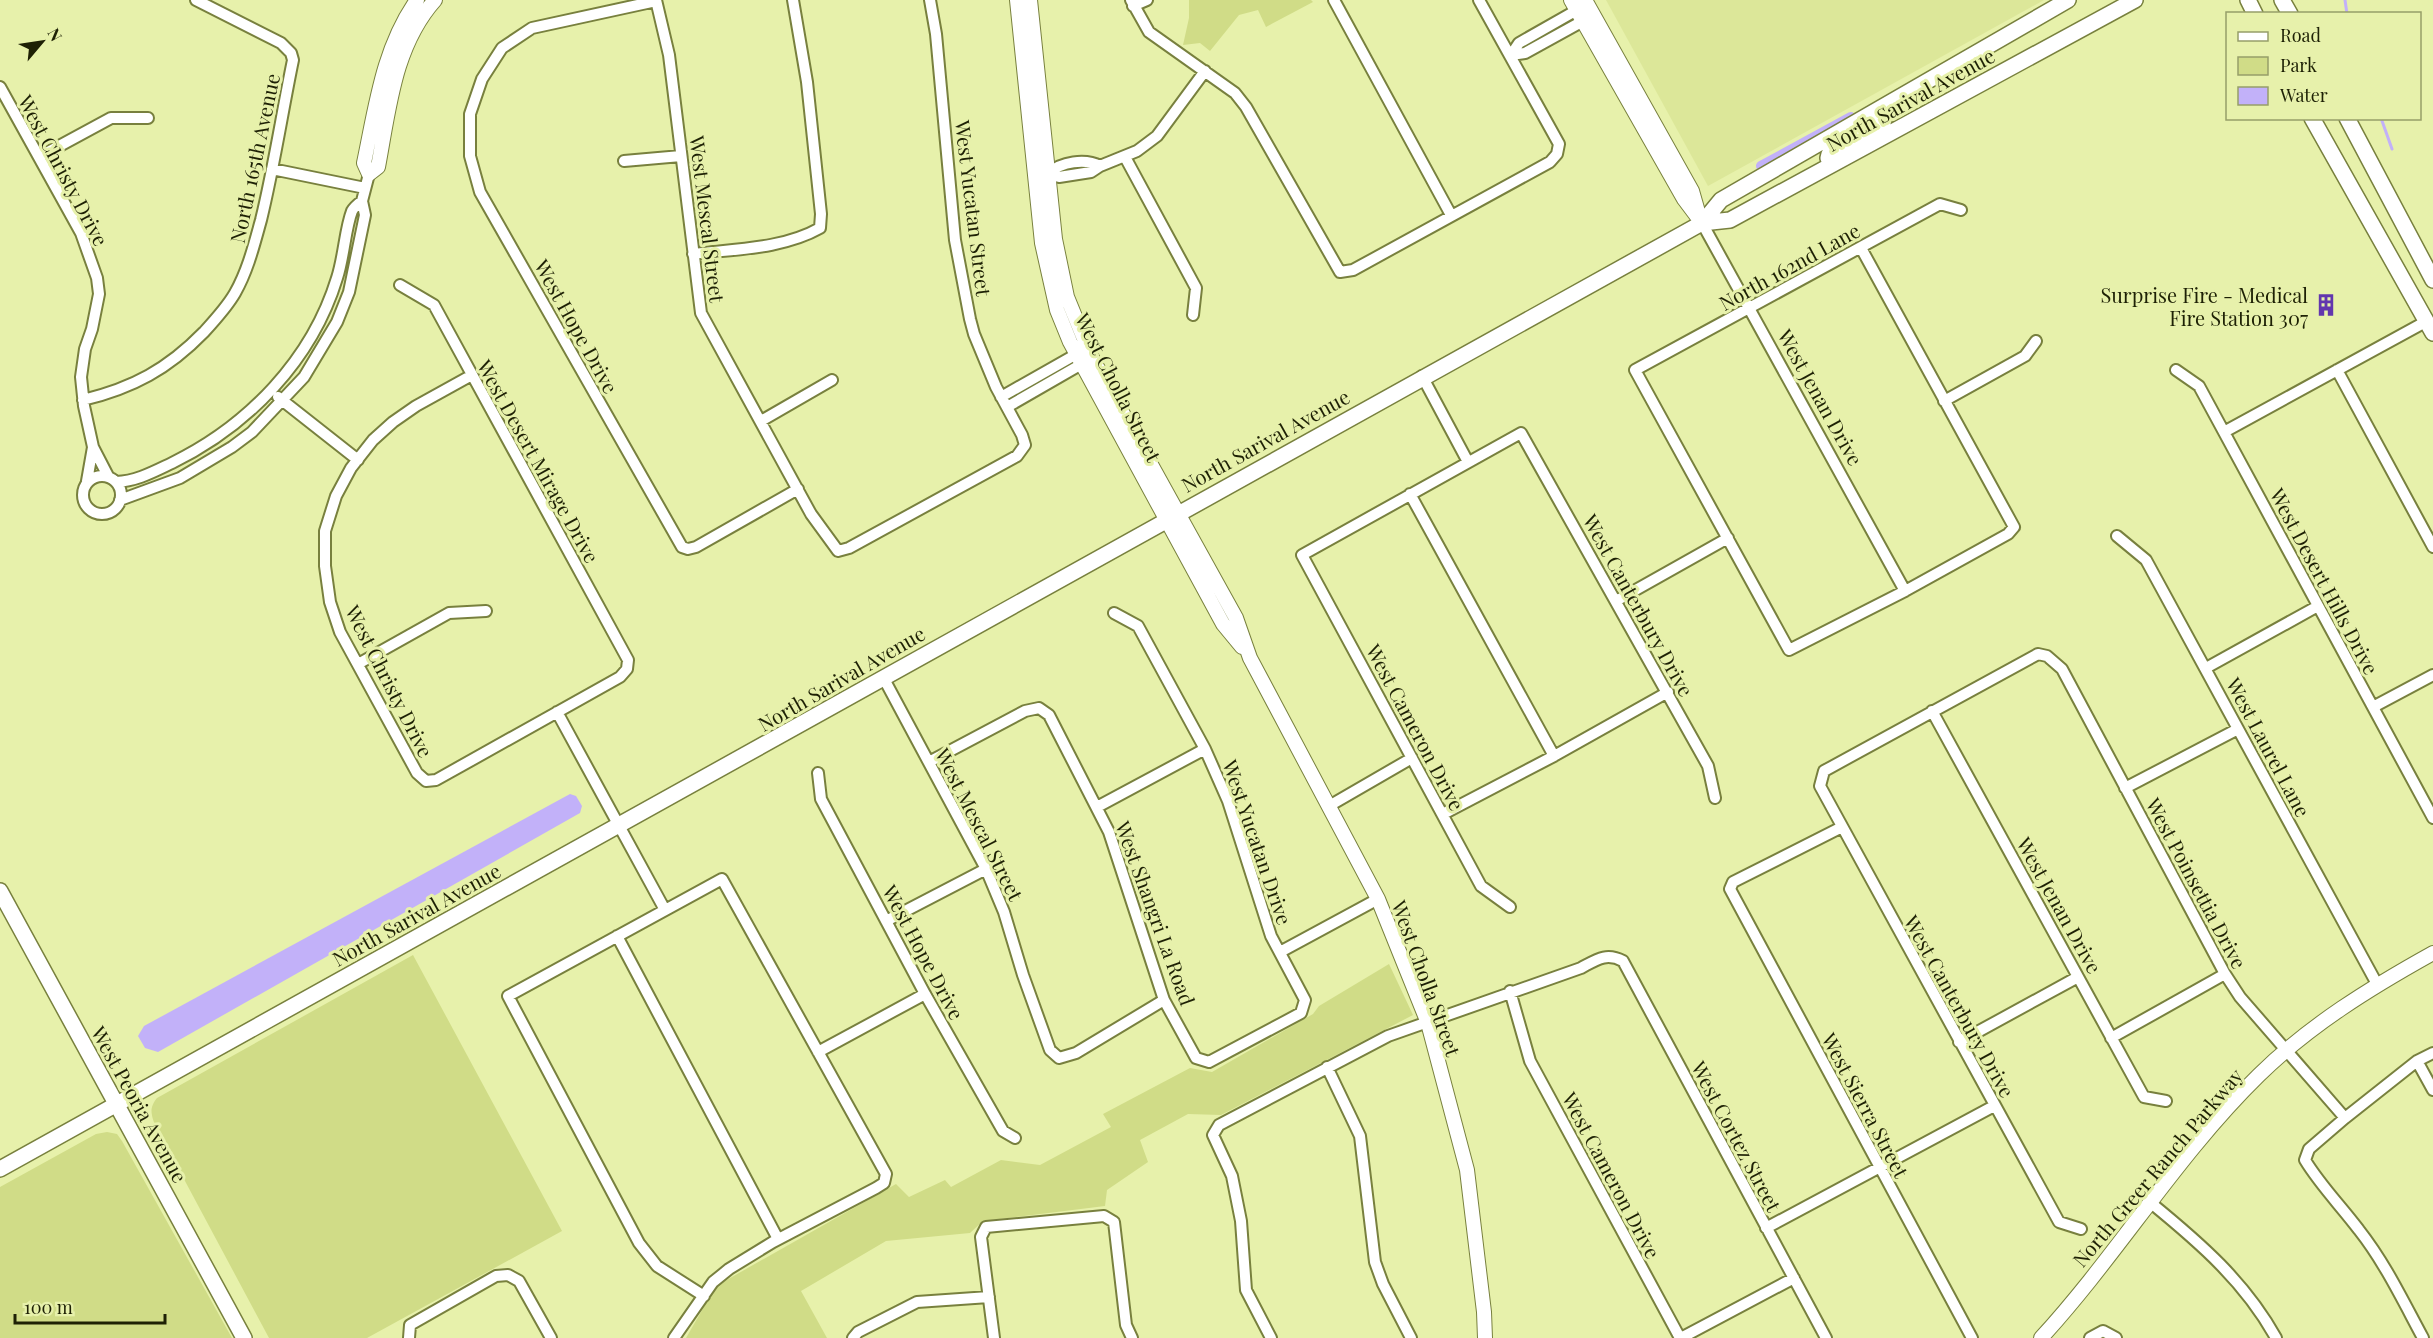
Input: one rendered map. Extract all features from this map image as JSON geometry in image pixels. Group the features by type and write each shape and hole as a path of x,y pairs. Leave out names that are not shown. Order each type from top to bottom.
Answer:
{"main road":[{"name":"North Sarival Avenue","path":"1702,223 1720,200 2068,0"},
{"name":"North Sarival Avenue","path":"0,1169 620,826 1422,376 1702,223 1730,220 2134,0"},
{"path":"1831,165 1829,154 1883,123 1879,109"},
{"path":"2313,120 2430,327"},
{"path":"2348,120 2433,280"},
{"name":"West Peoria Avenue","path":"0,891 244,1338"}],"street":[{"name":"North 165th Avenue","path":"83,400 111,393 162,369 186,351 235,294 251,258 272,169 293,60 291,53 281,43 196,0"},
{"path":"369,174 364,163 387,58 402,24 417,0"},
{"path":"120,500 180,478 252,432 282,401 318,357 337,322 354,272 365,215 362,201 369,174 378,167 395,76 414,30 435,0"},
{"name":"West Hope Drive","path":"656,0 532,28 502,48 482,79 470,114 470,156 480,192 682,547 688,549 696,547 798,489"},
{"name":"West Mescal Street","path":"656,0 669,54 701,313 812,514 838,551"},
{"path":"693,254 754,247 793,239 820,228 821,214 807,82 793,0"},
{"name":"West Yucatan Street","path":"838,551 849,548 1017,456 1025,445 974,334 955,240 936,34 930,0"},
{"name":"West Cholla Street","path":"1017,0 1042,173 1063,283 1085,356 1172,516 1223,624 1250,658 1378,899 1428,1023 1467,1170 1485,1338"},
{"name":"West Cholla Street","path":"1030,0 1042,173"},
{"path":"1147,0 1132,3 1149,32 1235,93 1246,108 1340,272 1353,270 1550,162 1557,154 1560,144 1479,0"},
{"path":"1334,0 1451,215"},
{"path":"1511,56 1519,44 1581,8"},
{"name":"West Jenan Drive","path":"1581,8 1684,199 1702,223 1750,308 1905,591"},
{"path":"1042,173 1056,166 1091,161 1100,166 1125,158 1156,136 1205,71"},
{"name":"West Christy Drive","path":"0,87 81,233 97,278 99,294 93,329 85,349 81,377 83,400 93,447"},
{"path":"39,158 111,118 148,118"},
{"path":"624,161 681,156"},
{"path":"1125,158 1196,288 1193,315"},
{"path":"272,169 365,188"},
{"path":"87,481 99,475 131,481 192,453 237,423 270,391 296,360 327,306 337,278 353,209 362,201"},
{"name":"North 162nd Lane","path":"1728,538 1635,370 1940,204 1961,210"},
{"path":"1616,601 1728,538 1789,650 1905,591 2008,534 2014,526 1861,248"},
{"name":"West Desert Mirage Drive","path":"400,285 434,305 628,660 627,669 620,677 557,712"},
{"path":"2224,432 2337,370 2430,327"},
{"path":"1944,401 2025,356 2036,340"},
{"path":"1004,402 1085,356"},
{"name":"West Desert Hills Drive","path":"2176,370 2199,386 2433,818"},
{"path":"2337,370 2433,547"},
{"name":"West Christy Drive","path":"472,375 416,406 393,422 373,440 358,460 336,496 326,531 325,566 330,602 340,632 417,773 426,781 436,780 557,712"},
{"path":"1422,376 1468,462 1410,494 1554,756"},
{"path":"761,421 832,380"},
{"path":"270,391 358,460"},
{"name":"West Canterbury Drive","path":"1468,462 1521,433 1708,766 1715,798"},
{"path":"93,447 121,493 114,510 108,513 102,514 90,510 86,506 82,493 87,481 93,447"},
{"name":"West Cameron Drive","path":"1410,494 1302,555 1481,886 1510,907"},
{"name":"West Laurel Lane","path":"2117,536 2146,560 2377,984"},
{"path":"2206,668 2318,606"},
{"path":"358,664 449,613 486,610"},
{"name":"West Yucatan Drive","path":"1114,613 1138,626 1205,749 1228,801 1271,936 1305,1000 1301,1013 1209,1062"},
{"name":"West Poinsettia Drive","path":"1932,711 2038,654 2046,656 2062,669 2225,974 2240,997 2345,1118"},
{"path":"2373,707 2433,675"},
{"name":"West Mescal Street","path":"883,677 986,869 1004,912 1023,975 1050,1050 1059,1058 1076,1053 1164,1000"},
{"path":"1443,814 1554,756 1668,692"},
{"name":"West Shangri La Road","path":"929,762 1025,711 1039,708 1049,715 1109,832 1164,1000 1196,1058 1209,1062"},
{"name":"West Jenan Drive","path":"1932,711 2144,1097 2166,1101"},
{"name":"West Canterbury Drive","path":"1932,711 1824,771 1820,786 2059,1222 2081,1229"},
{"path":"557,712 665,910"},
{"path":"2125,788 2238,729"},
{"path":"1096,807 1205,749"},
{"path":"1329,806 1412,758"},
{"name":"West Hope Drive","path":"818,773 822,799 925,994 1003,1131 1015,1138"},
{"name":"West Sierra Street","path":"1842,827 1733,882 1730,889 1972,1338"},
{"path":"886,921 986,869"},
{"path":"674,1338 704,1296 713,1281 778,1239 876,1188 884,1183 886,1174 722,879 508,996 639,1243 657,1266 704,1296"},
{"path":"1280,952 1378,899"},
{"path":"617,936 778,1239"},
{"name":"North Greer Ranch Parkway","path":"2041,1338 2225,1111 2260,1074 2338,1009 2433,953"},
{"name":"West Cortez Street","path":"1510,991 1581,968 1601,957 1612,955 1623,961 1826,1338"},
{"path":"2111,1038 2225,974"},
{"path":"1959,1042 2078,977"},
{"path":"1270,1338 1246,1290 1241,1221 1232,1176 1213,1135 1219,1125 1388,1035 1428,1023 1510,991"},
{"name":"West Cameron Drive","path":"1510,991 1530,1061 1681,1338"},
{"path":"818,1052 925,994"},
{"path":"2423,1338 2380,1259 2305,1160 2309,1149 2345,1118 2417,1061 2433,1053"},
{"path":"2417,1061 2433,1090"},
{"path":"1327,1067 1360,1136 1375,1262 1383,1284 1411,1338"},
{"path":"1766,1228 1994,1106"},
{"path":"2151,1203 2204,1247 2226,1269 2258,1307 2277,1338"},
{"path":"994,1338 981,1236 986,1227 1104,1216 1114,1222 1126,1326 1132,1338"},
{"path":"409,1338 410,1324 496,1276 508,1275 519,1281 551,1338"},
{"path":"1681,1338 1794,1278"},
{"path":"853,1338 868,1326 917,1302 989,1297"},
{"path":"2090,1338 2103,1330 2116,1338"}],"shaded area":[{"path":"1606,0 2044,0 1708,186"}],"green space":[{"path":"1189,0 1311,0 1313,2 1266,27 1258,10 1239,15 1210,51 1200,43 1183,45 1189,18"},
{"path":"413,955 562,1231 367,1338 269,1338 155,1125 152,1114 153,1105 157,1098"},
{"path":"1389,964 1413,1015 1221,1115 1188,1114 1140,1140 1148,1162 1107,1190 1105,1206 983,1221 970,1233 886,1241 801,1291 827,1338 686,1338 716,1286 896,1184 909,1197 945,1180 951,1187 1001,1160 1040,1165 1111,1127 1103,1114 1190,1068 1212,1072 1313,1014 1319,1006"},
{"path":"107,1132 117,1134 122,1141 232,1338 0,1338 0,1187 96,1134"}],"water":[{"path":"570,794 576,796 582,806 580,813 158,1052 145,1048 138,1036 144,1026"}],"waterway":[{"path":"2345,0 2347,12"},
{"path":"1761,166 1851,117"},
{"path":"2382,120 2392,149"}],"place":[{"name":"Surprise Fire - Medical Fire Station 307","path":"2326,305"}]}
